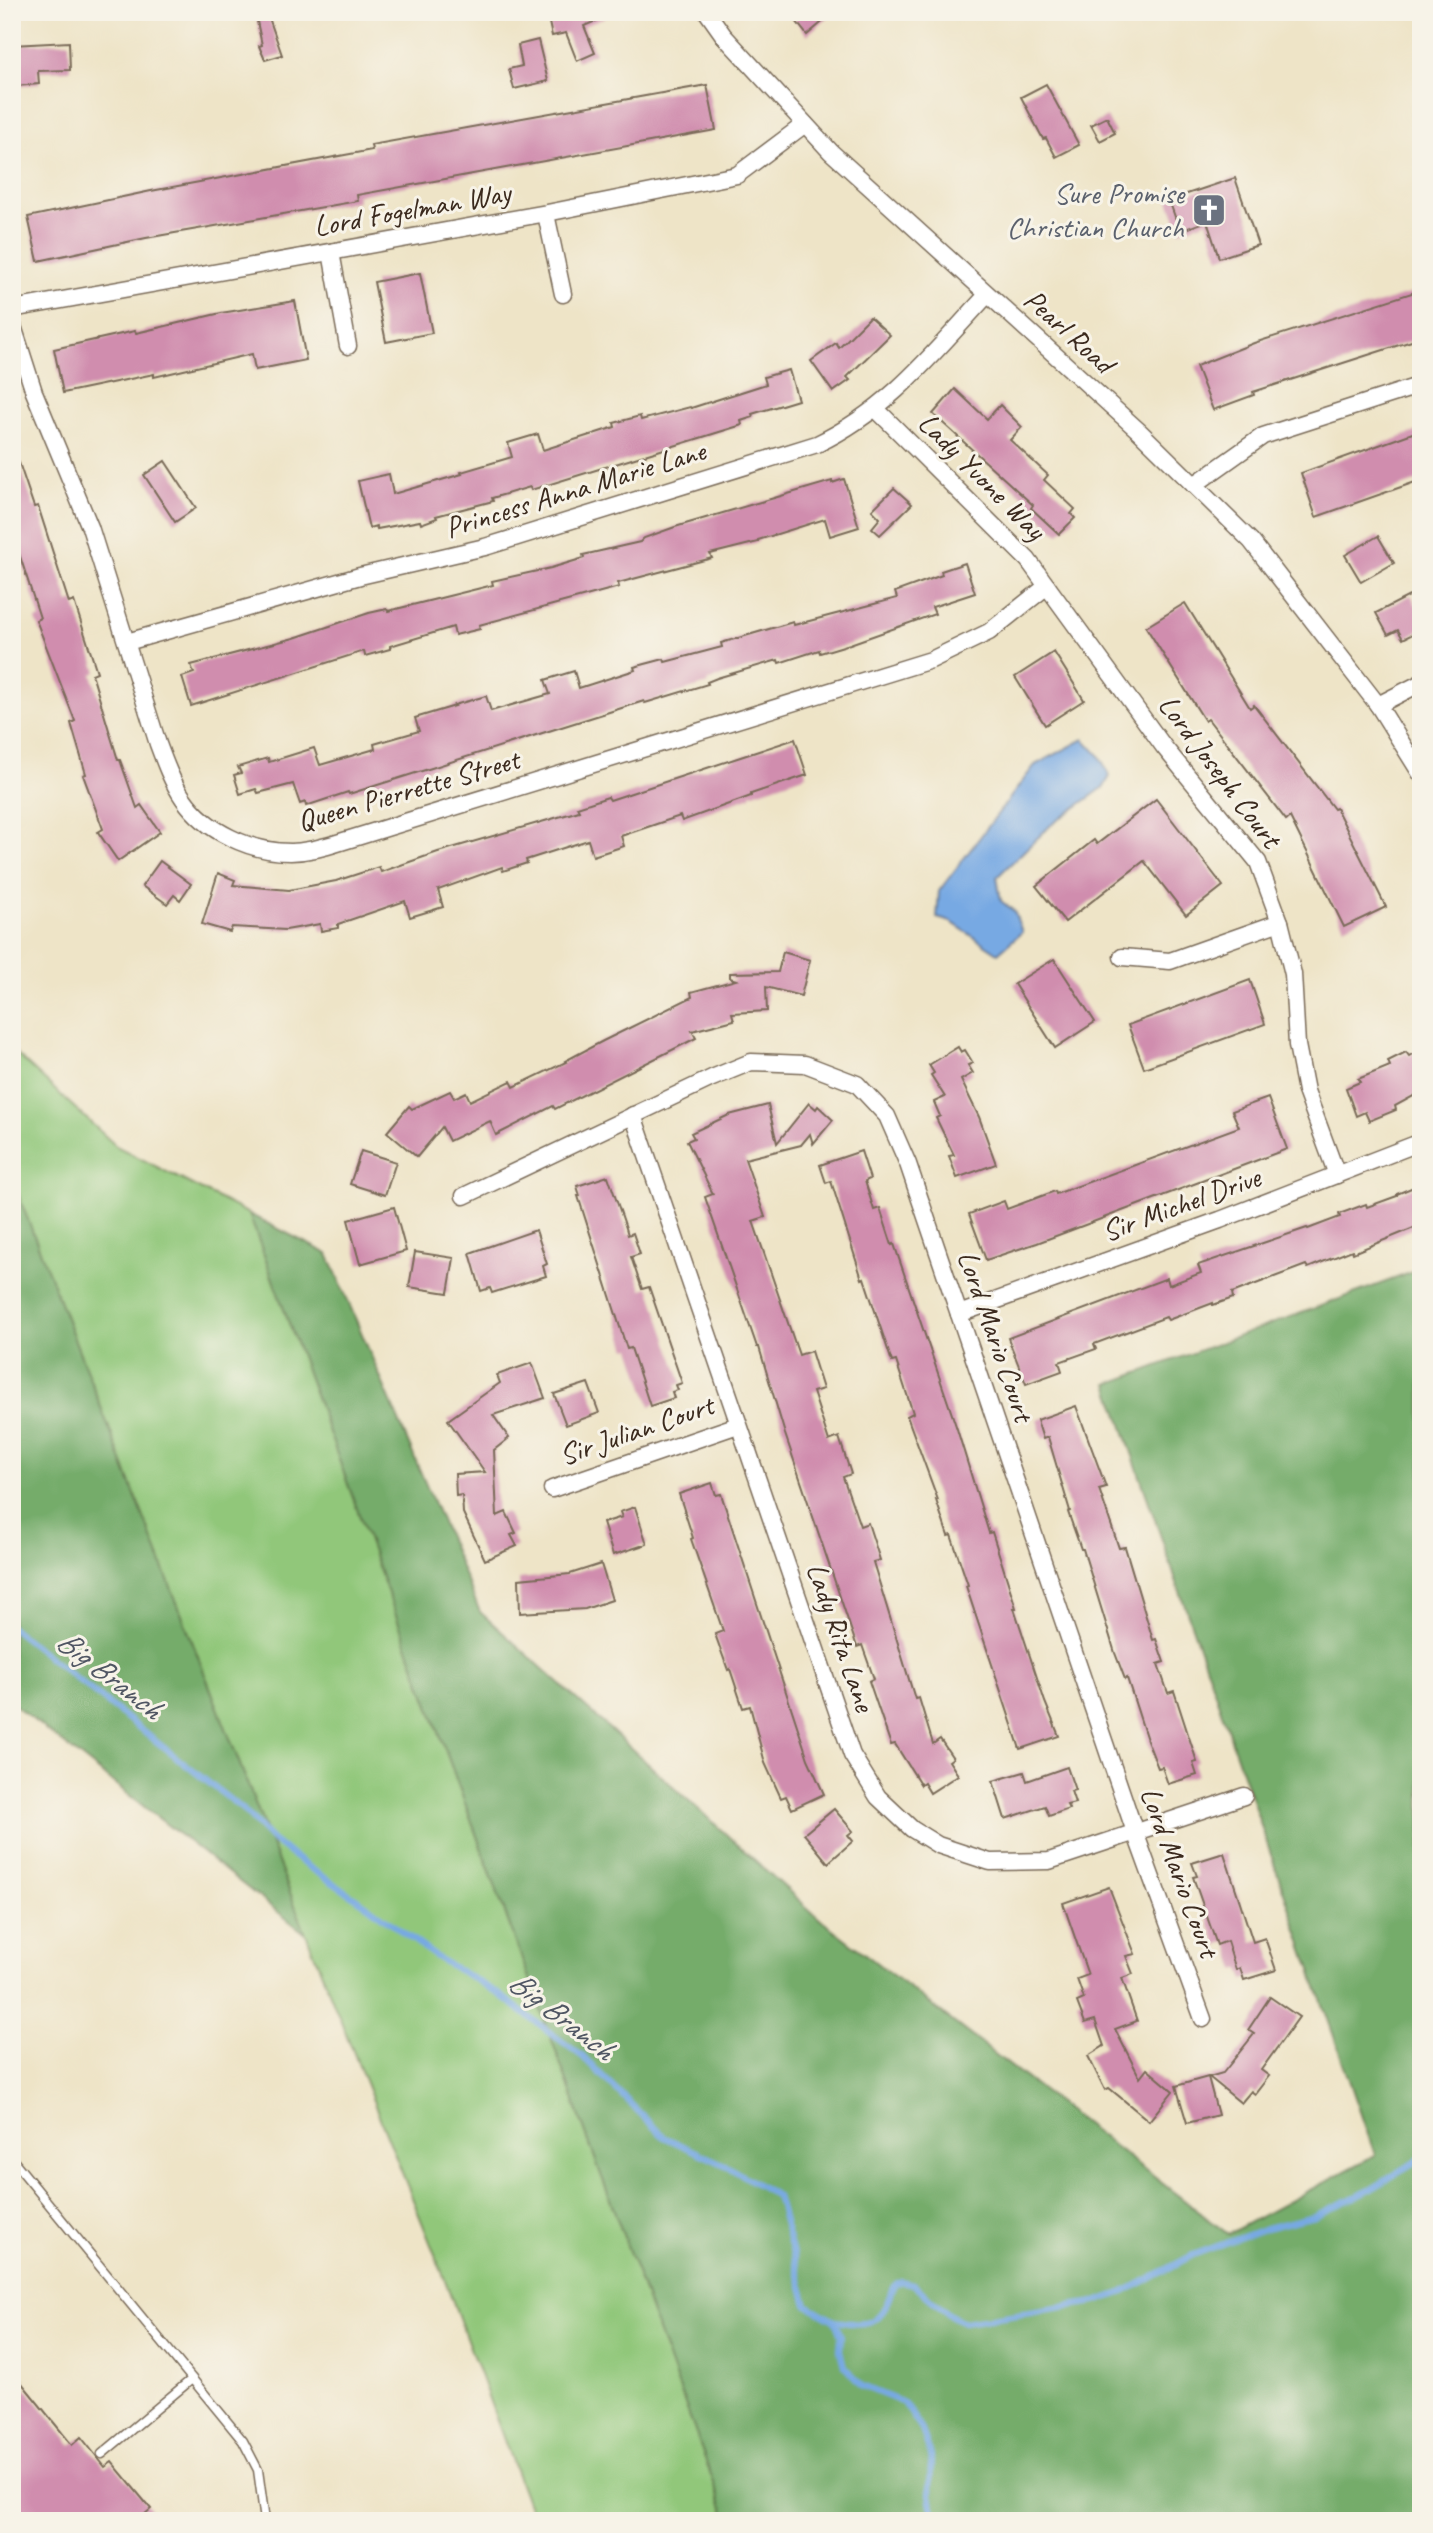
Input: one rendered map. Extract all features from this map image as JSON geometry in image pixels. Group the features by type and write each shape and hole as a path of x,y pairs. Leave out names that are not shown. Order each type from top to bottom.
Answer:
{"street":[{"name":"Pearl Road","path":"707,12 724,36 831,152 1140,432 1251,541 1378,705 1421,774"},
{"name":"Lord Fogelman Way","path":"12,309 546,214 737,175 805,124"},
{"path":"546,214 563,294"},
{"path":"331,252 348,346"},
{"name":"Princess Anna Marie Lane","path":"127,642 360,576 485,547 793,453 837,434 876,409 987,295"},
{"name":"Queen Pierrette Street","path":"12,323 33,392 90,527 164,761 184,800 208,824 236,840 270,850 292,852 334,844 931,660 989,632 1047,586"},
{"path":"1194,485 1263,436 1421,386"},
{"name":"Lady Yvone Way","path":"876,409 917,452 996,526 1028,560 1047,586"},
{"name":"Lord Joseph Court","path":"1047,586 1164,747 1258,862 1280,922 1293,974 1297,1045 1306,1091 1337,1175"},
{"path":"1378,705 1421,683"},
{"path":"1122,957 1170,961 1280,922"},
{"name":"Lord Mario Court","path":"464,1196 751,1062 804,1064 857,1084 887,1116 908,1164 1135,1832 1203,2019"},
{"name":"Lady Rita Lane","path":"633,1115 852,1755 878,1797 912,1829 938,1845 990,1862 1049,1861 1244,1796"},
{"name":"Sir Michel Drive","path":"959,1314 1220,1220 1421,1142"},
{"name":"Sir Julian Court","path":"552,1489 738,1425"}],"lane":[{"path":"12,2159 243,2441 258,2470 265,2521"},
{"path":"102,2454 192,2379"}],"green space":[{"path":"12,1050 116,1146 249,1214 728,2521 534,2521 442,2272 306,1934 12,1179"},
{"path":"12,1179 306,1934 12,1703"},
{"path":"249,1214 328,1254 480,1612 821,1920 1228,2234 1375,2155 1108,1384 1421,1269 1421,2521 728,2521"}],"water":[{"path":"1084,739 1099,755 1110,776 1104,787 1051,825 997,877 1001,901 1014,911 1022,932 998,953 951,922 937,918 939,891 1035,765"}],"building":[{"path":"255,12 267,12 282,55 265,60 259,46 262,45"},
{"path":"572,12 617,12 584,26 595,53 577,61 566,33 552,36 548,18"},
{"path":"789,12 834,12 807,35"},
{"path":"538,40 548,81 514,89 509,69 522,66 518,45"},
{"path":"69,42 70,70 38,71 39,84 17,86 16,72 12,72 12,45"},
{"path":"1046,84 1079,145 1056,157 1046,138 1043,139 1021,97"},
{"path":"707,85 716,130 357,195 358,201 146,238 38,261 28,217 372,150 371,145"},
{"path":"1107,117 1115,133 1100,141 1091,125"},
{"name":"Sure Promise Christian Church","path":"1235,178 1258,245 1219,258 1207,221 1180,231 1169,200"},
{"path":"420,273 432,333 386,342 374,282"},
{"path":"1421,290 1421,338 1253,392 1254,395 1213,410 1196,366 1254,343"},
{"path":"295,301 306,360 255,370 252,354 154,377 154,374 63,393 54,349 221,313"},
{"path":"870,317 890,335 847,377 850,380 833,392 811,361 836,343 839,348"},
{"path":"789,370 798,400 752,414 753,417 741,421 742,425 531,490 530,487 492,498 493,501 436,516 437,518 421,524 420,521 369,528 358,481 389,474 393,494 512,457 508,443 538,434 543,450 615,427 614,423 640,416 641,420 691,408 766,384 764,377"},
{"path":"955,389 987,419 1000,405 1022,427 1010,440 1048,475 1044,480 1075,509 1071,514 1075,518 1059,534 1031,508 1033,505 933,414"},
{"path":"1421,430 1421,480 1316,517 1301,473"},
{"path":"15,451 34,507 38,506 69,603 74,601 97,672 92,674 118,760 137,808 141,805 160,832 118,861 98,832 103,829 83,775 86,774 71,723 75,721 36,620 40,618 16,544 12,545 12,452"},
{"path":"165,461 196,508 175,522 144,475"},
{"path":"844,479 859,527 830,536 825,519 758,542 710,554 712,558 618,583 619,587 479,625 480,629 455,635 453,627 390,646 390,649 365,656 364,651 191,706 182,677 194,673 191,665 294,638 369,613 388,611 493,585 492,581 551,568 584,558 583,555 640,542 644,538 675,527"},
{"path":"894,488 912,504 880,535 872,528 880,518 872,510"},
{"path":"1378,536 1394,563 1361,582 1345,555"},
{"path":"965,563 975,593 932,607 935,614 850,644 820,653 819,650 779,663 778,660 717,678 707,682 708,684 645,703 644,701 349,794 348,792 306,806 305,802 300,804 293,784 258,793 256,789 240,794 234,775 241,773 238,767 268,758 269,762 314,748 320,765 375,749 374,744 419,731 415,718 486,696 491,711 550,694 545,680 574,671 579,688 635,670 634,667 722,647 721,643 793,622 794,625 897,598 895,592 942,575 941,571"},
{"path":"1411,595 1421,614 1421,630 1403,639 1398,630 1388,635 1376,613"},
{"path":"1185,603 1250,708 1254,705 1334,809 1336,808 1386,907 1344,927 1290,817 1286,820 1208,719 1205,721 1146,627"},
{"path":"1054,652 1084,700 1045,725 1015,677"},
{"path":"795,739 807,775 682,821 680,816 621,836 624,846 593,856 588,840 526,860 527,863 503,871 502,867 438,890 443,907 410,917 405,901 338,924 338,928 321,931 320,924 286,930 232,927 230,932 202,924 218,873 235,880 233,885 289,890 336,881 379,867 381,872 438,852 579,811 577,807 608,797 610,800"},
{"path":"1156,799 1223,886 1186,915 1144,861 1065,922 1036,886 1094,840 1097,844"},
{"path":"160,861 191,884 180,900 174,895 167,904 142,886"},
{"path":"783,952 810,960 801,996 766,987 767,1011 732,1013 734,1020 692,1031 696,1038 555,1109 553,1106 496,1135 490,1121 449,1141 442,1127 417,1157 387,1132 409,1106 412,1109 450,1091 454,1098 466,1092 470,1101 511,1081 514,1087 692,997 691,992 736,980 730,978 730,973 778,972"},
{"path":"1054,959 1095,1022 1055,1048 1014,984"},
{"path":"1250,980 1265,1024 1144,1068 1128,1025"},
{"path":"958,1047 961,1052 965,1050 973,1063 968,1065 973,1073 961,1080 979,1117 996,1164 957,1178 949,1156 954,1155 936,1118 940,1116 934,1102 945,1097 931,1075 934,1073 929,1065"},
{"path":"1421,1049 1421,1092 1395,1106 1396,1110 1369,1121 1365,1112 1356,1116 1346,1088 1360,1082 1358,1079 1390,1066 1388,1061 1406,1052 1409,1056"},
{"path":"1268,1098 1287,1149 986,1260 969,1214 1004,1201 1007,1209 1055,1191 1056,1194 1239,1127 1232,1111"},
{"path":"809,1103 816,1109 818,1106 833,1120 813,1144 810,1134 801,1145 745,1159 765,1217 753,1221 799,1355 811,1351 823,1389 813,1392 829,1441 839,1437 851,1474 843,1477 860,1526 868,1523 880,1560 873,1562 915,1699 919,1698 933,1744 940,1739 953,1758 949,1761 958,1775 930,1793 924,1783 921,1785 895,1744 891,1745 869,1681 874,1679 862,1645 857,1647 785,1434 759,1347 705,1197 713,1194 687,1141 694,1138 691,1133 729,1115 768,1105 777,1143"},
{"path":"361,1151 396,1162 385,1195 350,1184"},
{"path":"861,1151 870,1179 865,1181 874,1210 880,1208 892,1245 894,1244 989,1533 992,1532 1045,1702 1059,1736 1020,1749 966,1586 968,1585 951,1535 948,1536 938,1500 907,1416 913,1413 896,1361 892,1362 864,1278 862,1279 831,1181 826,1183 820,1165"},
{"path":"608,1176 628,1235 633,1233 640,1254 631,1257 642,1289 649,1287 682,1383 676,1385 678,1390 672,1392 674,1398 650,1406 631,1348 627,1349 578,1196 577,1186"},
{"path":"1416,1186 1421,1198 1421,1225 1353,1253 1352,1250 1308,1268 1306,1265 1232,1293 1233,1298 1168,1320 1166,1317 1094,1344 1096,1349 1059,1362 1062,1371 1026,1384 1008,1338 1167,1278 1169,1285 1201,1273 1198,1265 1308,1229 1340,1217 1339,1214 1366,1204 1367,1207"},
{"path":"394,1207 406,1251 360,1264 348,1220"},
{"path":"536,1230 547,1264 543,1266 546,1276 492,1293 490,1288 481,1291 470,1253"},
{"path":"415,1252 454,1258 448,1293 409,1287"},
{"path":"532,1363 545,1398 493,1415 509,1438 494,1450 497,1516 506,1512 516,1533 511,1535 517,1546 485,1560 463,1513 462,1495 456,1496 455,1474 485,1472 448,1420 500,1383 497,1375"},
{"path":"588,1383 599,1413 566,1425 554,1394"},
{"path":"1076,1406 1106,1487 1099,1489 1119,1548 1125,1547 1153,1640 1156,1639 1164,1662 1158,1664 1168,1693 1174,1691 1197,1762 1193,1763 1197,1775 1168,1784 1162,1767 1158,1768 1127,1678 1125,1679 1115,1653 1083,1549 1068,1512 1070,1511 1048,1437 1043,1439 1037,1420"},
{"path":"712,1483 716,1495 721,1494 808,1759 824,1794 792,1809 786,1796 781,1798 765,1763 750,1706 743,1708 715,1634 723,1631 691,1539 693,1538 679,1494"},
{"path":"635,1507 647,1544 613,1555 603,1523 622,1517 620,1512"},
{"path":"601,1564 612,1600 585,1609 520,1613 519,1579 570,1574"},
{"path":"1067,1767 1075,1790 1071,1791 1075,1803 1067,1805 1069,1809 1049,1816 1045,1806 1005,1819 993,1781 1024,1772 1027,1781"},
{"path":"834,1809 853,1831 848,1835 853,1841 828,1863 804,1834"},
{"path":"1224,1853 1253,1942 1265,1938 1276,1970 1244,1980 1240,1968 1236,1970 1227,1941 1217,1945 1193,1877 1197,1876 1192,1863"},
{"path":"1109,1887 1135,1954 1126,1956 1133,1974 1122,1978 1137,2021 1115,2029 1140,2078 1147,2069 1173,2091 1149,2121 1109,2088 1105,2090 1088,2056 1104,2046 1095,2020 1085,2023 1077,2002 1084,1999 1077,1979 1088,1975 1063,1903"},
{"path":"1270,1997 1299,2017 1261,2070 1269,2076 1255,2094 1251,2091 1241,2103 1209,2077 1223,2073 1254,2034 1248,2030"},
{"path":"1208,2077 1218,2115 1187,2123 1176,2086"},
{"path":"12,2371 72,2445 81,2437 105,2467 112,2462 151,2509 137,2521 12,2521"}],"waterway":[{"name":"Big Branch","path":"12,1628 242,1809 273,1841 368,1906 436,1957 496,1992 583,2057 664,2137 723,2164 777,2196 807,2305 835,2321 841,2336 840,2351 844,2366 862,2386 904,2403 922,2430 931,2456 930,2494 934,2521"},
{"path":"835,2321 861,2323 874,2320 884,2308 894,2286 901,2281 913,2284 948,2314 964,2322 1096,2302 1124,2292 1193,2255 1266,2228 1314,2216 1370,2190 1421,2158"}],"place":[{"name":"Sure Promise Christian Church","path":"1209,210"}]}
